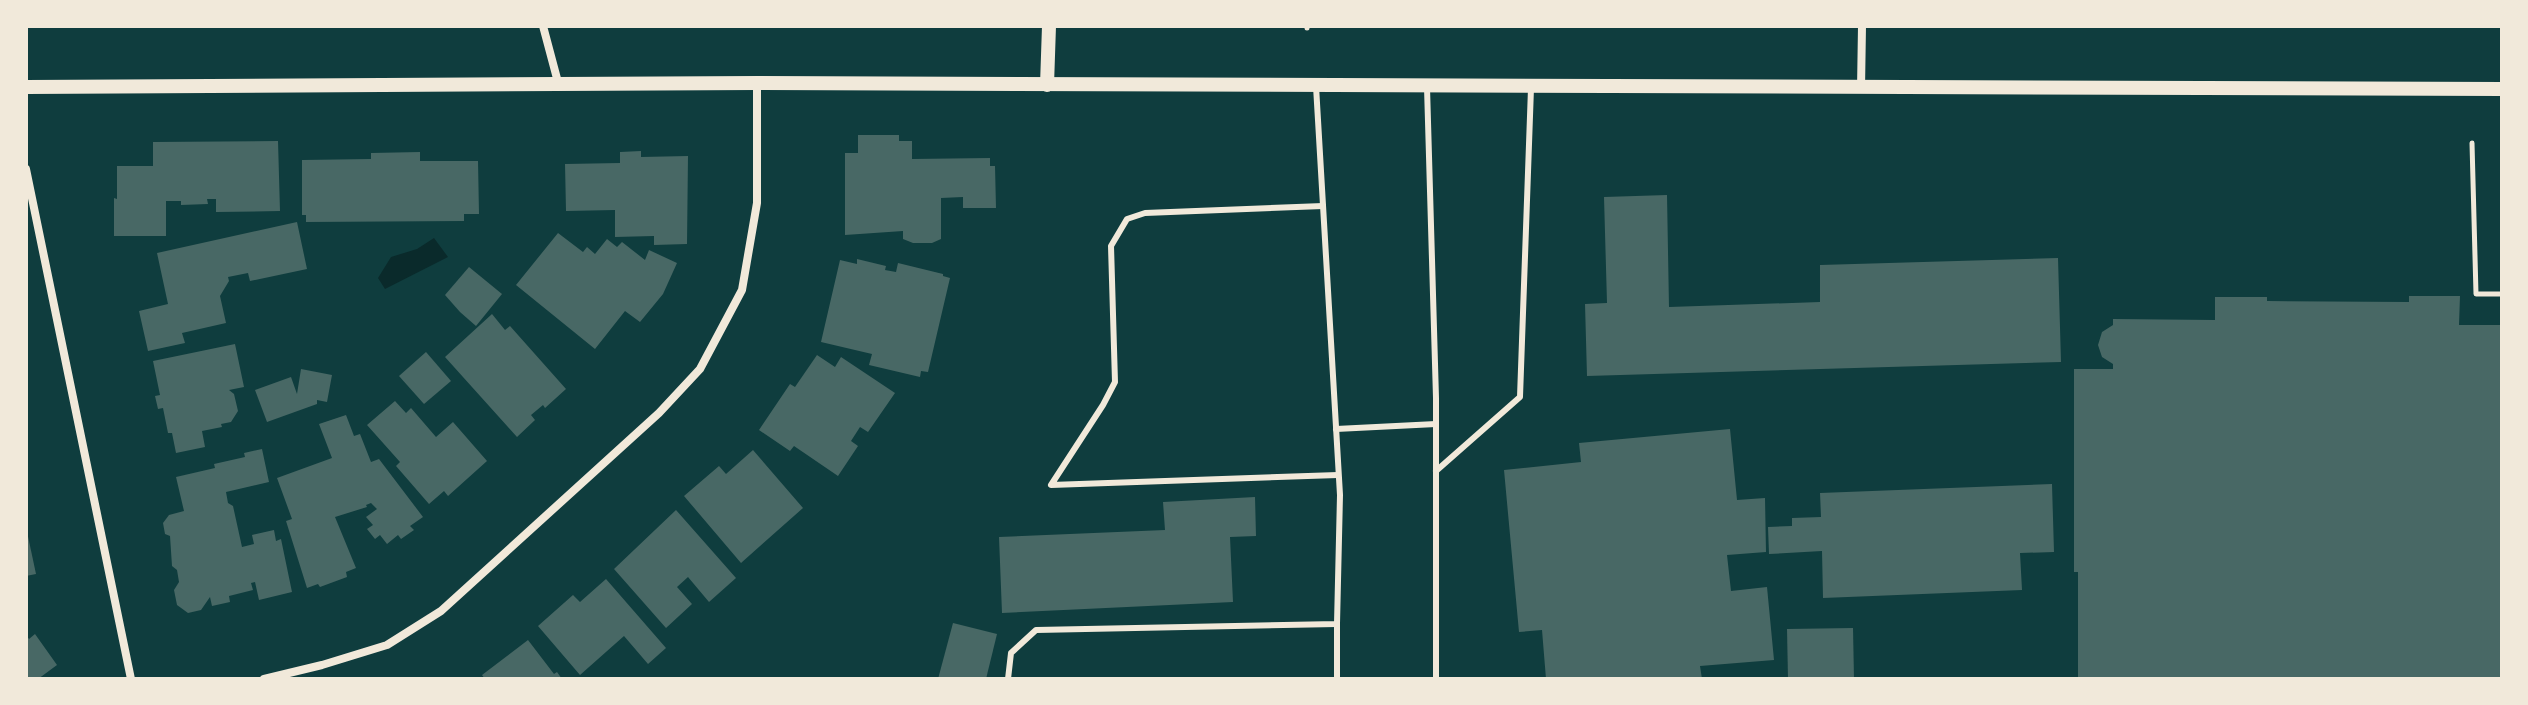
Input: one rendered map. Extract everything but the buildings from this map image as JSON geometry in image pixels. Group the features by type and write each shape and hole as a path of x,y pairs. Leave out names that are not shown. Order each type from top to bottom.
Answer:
{"street":[{"path":"543,26 559,86"},
{"path":"1047,85 1049,26"},
{"path":"1861,89 1862,26"},
{"path":"264,679 387,645 441,611 659,413 700,369 742,290 757,203 757,83"},
{"path":"26,87 757,83 2502,89"},
{"path":"26,169 131,679"}],"lane":[{"path":"1316,86 1338,475 1337,679"},
{"path":"1427,87 1436,424 1436,679"},
{"path":"1436,471 1520,397 1531,88"},
{"path":"1323,206 1145,213 1127,219 1111,246 1115,382 1051,485 1338,475"},
{"path":"1336,429 1436,424"},
{"path":"1008,679 1011,653 1036,630 1337,624"}],"path":[{"path":"2472,143 2476,294 2502,294"}],"water":[{"path":"434,238 448,257 385,289 378,278 391,257 417,249"}]}
